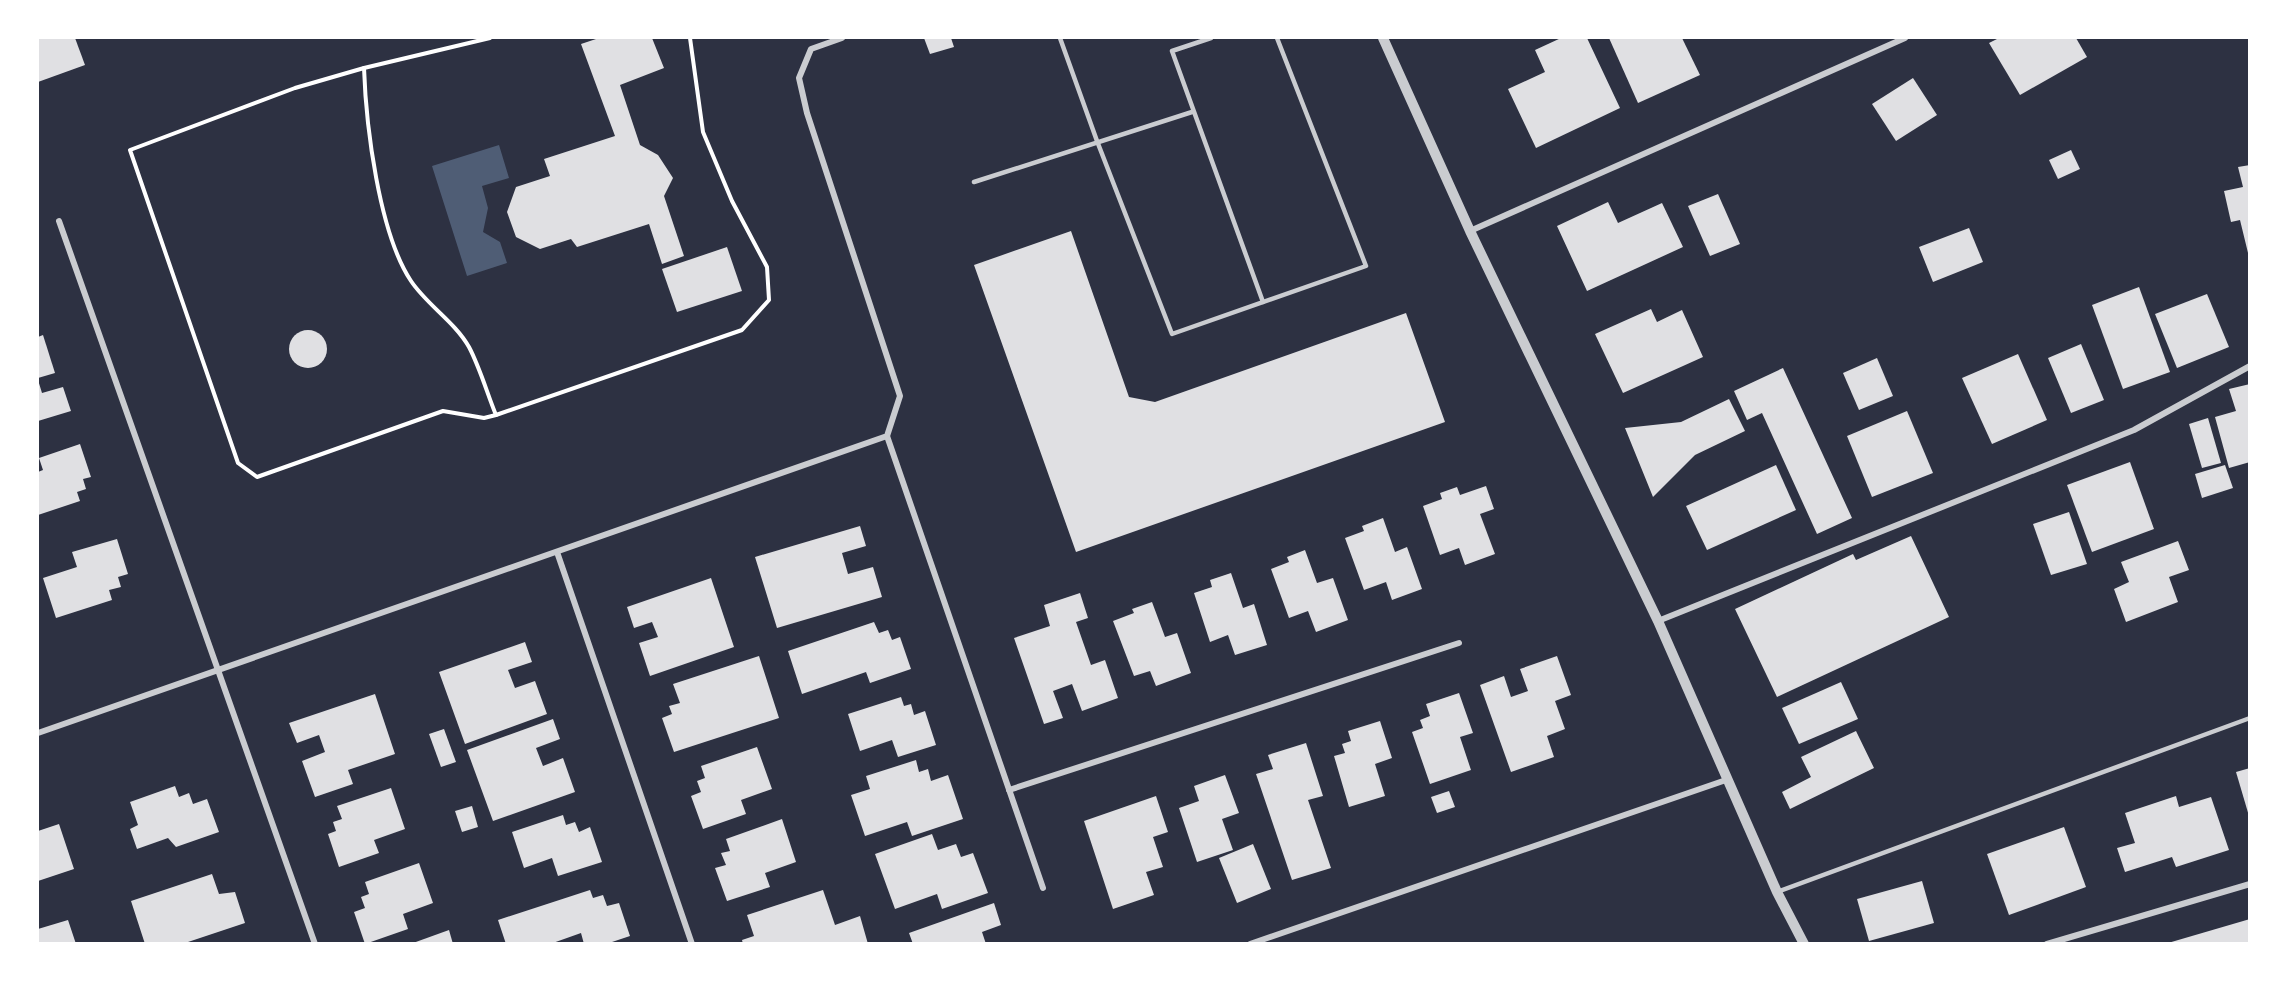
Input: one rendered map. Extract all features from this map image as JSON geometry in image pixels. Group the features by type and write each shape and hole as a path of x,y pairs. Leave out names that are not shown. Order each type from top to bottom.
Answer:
{"street":[{"path":"842,38 811,49 799,78 807,113 900,396 887,436 1043,888"},
{"path":"1383,38 1470,231 1658,621 1776,892 1804,944"},
{"path":"1470,231 1905,38"},
{"path":"59,221 220,670 315,944"},
{"path":"1658,621 2134,430 2250,366"},
{"path":"38,734 887,436"},
{"path":"557,552 692,944"},
{"path":"1009,790 1459,643"},
{"path":"1250,944 1726,780"},
{"path":"2047,944 2250,884"}],"lane":[{"path":"1060,38 1097,141 1172,334 1366,266 1277,38"},
{"path":"1211,38 1172,51 1192,112 1263,302"},
{"path":"974,182 1192,112"},
{"path":"1776,892 2250,718"}],"path":[{"path":"490,38 364,68 295,88 130,150 238,463 257,477 442,411 484,418 496,415 742,330 769,300 767,267 732,201 703,132 690,38"},
{"path":"364,68 366,122 384,206 398,257 412,282 468,346 496,415"}],"water":[{"path":"499,145 509,178 482,186 488,208 483,232 500,242 507,263 467,276 432,166"}],"building":[{"path":"38,38 75,38 85,65 38,82"},
{"path":"599,38 652,38 664,68 620,85 640,145 658,155 673,178 664,196 684,256 662,264 649,224 577,247 571,239 540,249 516,237 507,212 516,187 550,176 544,159 615,136 581,44"},
{"path":"924,38 951,38 954,47 930,54"},
{"path":"1561,38 1587,38 1620,108 1536,148 1508,89 1545,72 1535,50"},
{"path":"1609,38 1682,38 1700,75 1638,103"},
{"path":"1999,38 2076,38 2087,57 2020,95 1989,43"},
{"path":"1913,78 1937,115 1896,141 1872,104"},
{"path":"2071,150 2080,169 2058,179 2049,160"},
{"path":"2250,165 2249,257 2240,220 2231,222 2224,191 2243,187 2238,167"},
{"path":"1718,194 1740,244 1710,256 1688,206"},
{"path":"1608,202 1618,223 1662,203 1683,247 1587,291 1557,226"},
{"path":"1969,228 1983,262 1933,282 1919,247"},
{"path":"1071,231 1129,397 1155,402 1406,313 1445,422 1076,552 974,265"},
{"path":"727,247 742,291 677,312 662,269"},
{"path":"2139,287 2170,372 2123,389 2092,305"},
{"path":"2207,294 2229,347 2177,368 2155,314"},
{"path":"1651,309 1657,322 1682,310 1703,357 1623,393 1595,334"},
{"path":"308,330 322,335 327,349 322,363 308,368 294,363 289,349 294,335"},
{"path":"43,335 55,373 38,378 38,337"},
{"path":"2081,344 2104,400 2071,413 2048,358"},
{"path":"2018,354 2047,420 1992,444 1962,378"},
{"path":"1877,358 1893,396 1859,410 1843,373"},
{"path":"1783,368 1852,518 1817,534 1762,413 1747,420 1734,391"},
{"path":"38,380 42,393 63,387 71,411 38,421"},
{"path":"2250,384 2250,462 2229,468 2215,417 2236,411 2229,389"},
{"path":"1729,399 1745,431 1695,455 1653,497 1625,428 1681,422"},
{"path":"1907,411 1933,473 1872,497 1847,436"},
{"path":"2208,418 2221,463 2202,468 2189,424"},
{"path":"80,444 91,477 83,479 86,489 77,492 80,501 38,515 38,472 43,470 39,458"},
{"path":"2130,462 2154,529 2092,552 2067,485"},
{"path":"1776,465 1796,510 1707,550 1686,506"},
{"path":"2225,465 2233,488 2202,498 2195,474"},
{"path":"1486,486 1494,509 1480,514 1495,554 1465,565 1459,548 1440,555 1423,506 1442,499 1440,493 1457,487 1460,495"},
{"path":"2069,512 2087,564 2051,575 2033,524"},
{"path":"1383,518 1395,552 1407,547 1422,589 1392,600 1386,582 1364,590 1345,538 1364,531 1362,526"},
{"path":"860,526 866,546 842,553 848,574 873,567 882,597 777,628 755,557"},
{"path":"1911,536 1949,617 1777,697 1735,609 1853,554 1856,560"},
{"path":"117,539 128,574 118,577 121,587 109,590 112,600 56,618 43,578 77,567 72,552"},
{"path":"2178,541 2189,570 2169,577 2178,602 2126,622 2114,589 2129,582 2121,562"},
{"path":"1305,550 1317,583 1333,578 1348,620 1316,632 1308,611 1289,618 1271,569 1289,562 1287,557"},
{"path":"1231,573 1243,608 1254,604 1267,645 1235,655 1228,635 1210,642 1194,593 1212,587 1210,580"},
{"path":"711,578 734,647 650,676 639,643 658,637 652,622 634,628 627,607"},
{"path":"1080,593 1088,618 1076,622 1091,665 1105,660 1118,698 1082,711 1072,684 1053,691 1063,718 1044,724 1014,638 1050,626 1044,605"},
{"path":"1152,602 1165,637 1177,633 1191,673 1156,686 1150,671 1134,676 1113,621 1134,613 1132,609"},
{"path":"874,622 879,633 888,630 892,640 900,637 911,669 870,683 866,672 802,694 788,651"},
{"path":"525,642 532,662 508,670 515,688 535,681 547,714 465,744 439,672"},
{"path":"759,656 779,718 674,752 662,718 672,714 669,706 680,703 673,684"},
{"path":"1557,656 1571,695 1555,701 1565,729 1547,736 1554,757 1511,772 1480,685 1504,676 1511,697 1528,691 1520,669"},
{"path":"1841,682 1858,719 1799,744 1782,708"},
{"path":"1459,693 1473,733 1460,737 1471,770 1430,784 1412,732 1423,728 1420,720 1430,716 1426,704"},
{"path":"375,694 395,754 348,770 353,784 315,797 302,761 325,752 319,735 297,743 289,723"},
{"path":"901,697 904,706 911,704 914,715 925,711 936,745 898,757 892,740 860,751 848,714"},
{"path":"553,719 560,739 536,748 543,766 563,758 575,792 493,821 467,750"},
{"path":"1380,721 1392,758 1375,764 1385,796 1349,807 1334,756 1345,753 1342,744 1351,741 1348,731"},
{"path":"444,729 456,762 441,767 429,734"},
{"path":"1856,731 1874,768 1790,809 1782,792 1811,777 1801,757"},
{"path":"1306,743 1323,796 1308,800 1331,868 1292,880 1256,774 1273,769 1268,755"},
{"path":"757,747 772,789 741,800 746,814 703,829 691,796 701,792 697,781 705,778 701,766"},
{"path":"916,760 919,772 928,769 931,781 948,775 963,819 912,836 907,822 865,836 851,795 870,789 866,776"},
{"path":"2250,768 2250,816 2249,816 2236,772"},
{"path":"1225,775 1239,813 1222,819 1233,850 1197,862 1179,808 1199,801 1194,786"},
{"path":"175,786 179,797 189,793 193,804 207,799 219,832 176,847 168,838 137,849 130,829 138,825 130,802"},
{"path":"391,788 405,829 374,840 379,853 339,867 328,834 336,831 333,822 342,819 337,806"},
{"path":"1449,791 1455,807 1437,813 1431,797"},
{"path":"1156,796 1168,832 1153,837 1163,867 1146,872 1154,895 1113,909 1084,821"},
{"path":"2176,796 2179,807 2211,797 2229,850 2176,867 2172,857 2125,872 2117,848 2135,843 2125,813"},
{"path":"472,806 478,827 462,832 455,811"},
{"path":"563,815 566,825 575,822 579,832 590,827 602,862 558,876 552,858 524,868 512,832"},
{"path":"782,819 796,862 765,873 770,887 727,901 715,868 726,865 721,853 730,851 726,839"},
{"path":"59,824 74,869 38,881 38,831"},
{"path":"2064,827 2086,887 2009,915 1987,854"},
{"path":"932,834 938,850 956,844 961,857 973,853 988,893 942,909 937,894 895,909 875,854"},
{"path":"1253,844 1271,889 1237,903 1219,858"},
{"path":"419,863 433,903 403,914 408,929 365,944 354,912 365,908 361,897 369,894 365,882"},
{"path":"212,874 219,894 235,892 245,923 182,944 145,944 131,901"},
{"path":"1922,881 1934,923 1869,941 1857,899"},
{"path":"590,890 593,898 603,895 607,906 619,903 630,936 606,944 584,944 581,933 550,944 506,944 498,920"},
{"path":"823,890 835,925 860,916 868,944 743,944 742,940 754,936 747,915"},
{"path":"994,903 1001,925 982,932 986,944 913,944 909,933"},
{"path":"2250,919 2250,944 2168,944 2168,943"},
{"path":"68,920 76,944 38,944 38,929"},
{"path":"449,930 453,944 413,944 413,943"}]}
